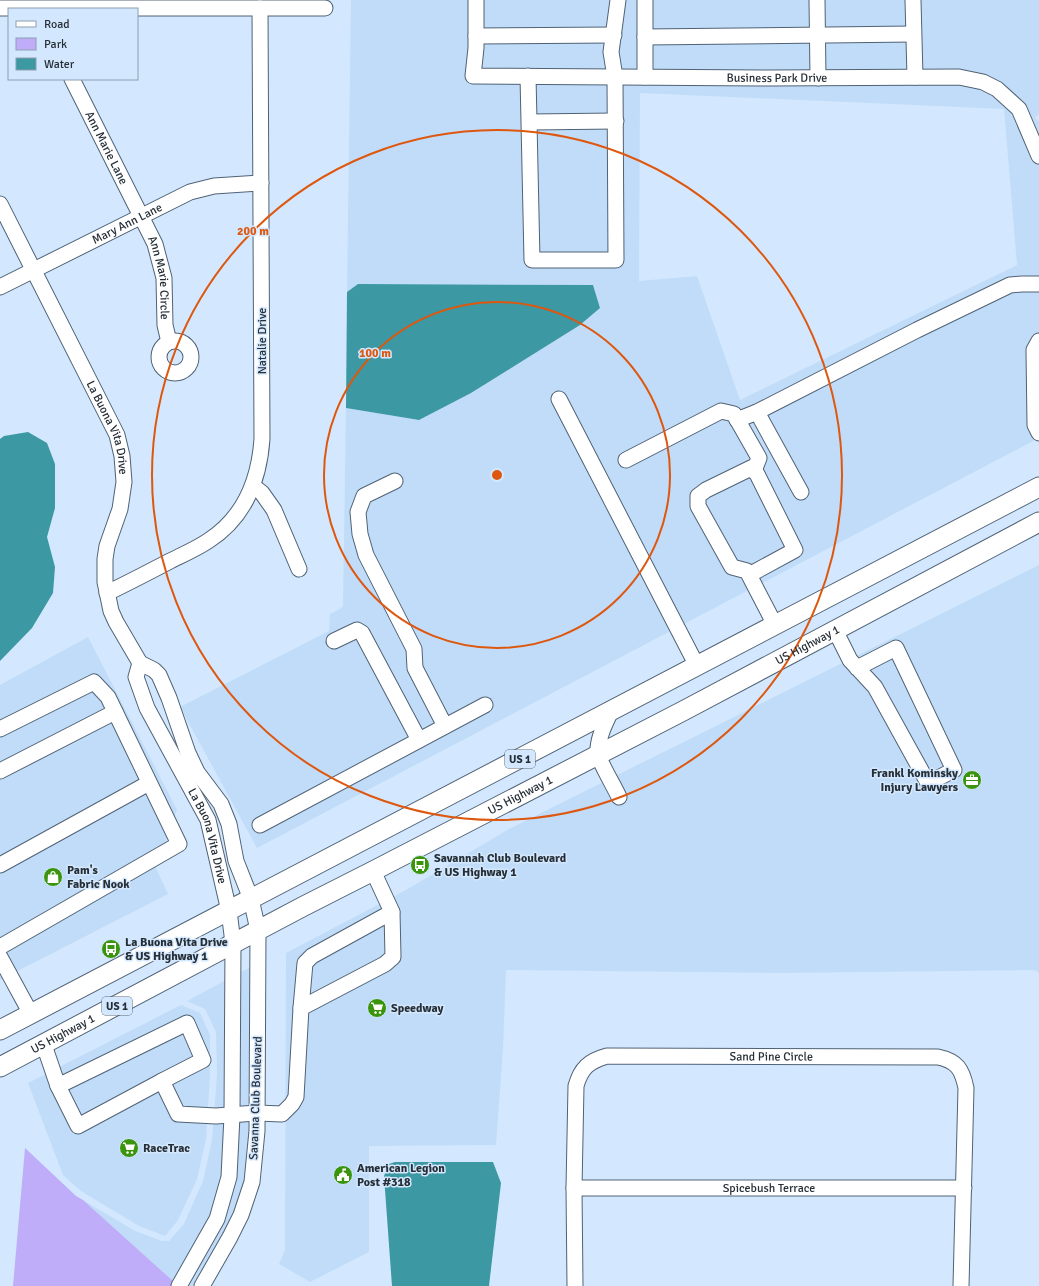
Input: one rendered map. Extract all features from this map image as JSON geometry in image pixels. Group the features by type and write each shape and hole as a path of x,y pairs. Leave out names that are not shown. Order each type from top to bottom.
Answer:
{"main road":[{"name":"US 1","path":"2,1025 32,1014 1039,487"},
{"name":"US Highway 1","path":"0,1067 44,1045 233,943 683,711 1039,522"}],"street":[{"path":"476,0 476,36 614,35"},
{"path":"528,76 532,260 616,260 616,77 611,52 618,0"},
{"path":"645,0 646,77"},
{"path":"817,0 818,78"},
{"path":"913,0 915,77"},
{"path":"0,8 325,8"},
{"name":"Natalie Drive","path":"107,593 197,547 213,537 242,506 253,486 259,466 262,439 260,8"},
{"path":"645,37 914,34"},
{"name":"Business Park Drive","path":"476,36 473,76 818,78 959,77 983,82 997,89 1019,109 1039,156"},
{"name":"Ann Marie Lane","path":"73,80 141,216"},
{"path":"530,122 616,121"},
{"name":"Mary Ann Lane","path":"0,287 198,189 214,186 261,183"},
{"name":"La Buona Vita Drive","path":"0,204 110,420 122,456 124,482 120,509 107,546 104,570 107,593 116,622 140,663 154,670 159,675 170,698 179,729 184,761 197,772 220,804 229,824 236,861 251,899"},
{"name":"Ann Marie Circle","path":"141,216 155,244 162,268 164,288 164,325 169,342"},
{"path":"737,420 758,412 918,330 1010,285 1039,284"},
{"path":"1039,341 1034,350 1036,377 1035,425 1039,433"},
{"path":"559,399 698,666"},
{"path":"626,460 721,411 734,414 759,458 754,471"},
{"path":"758,412 802,492"},
{"path":"748,575 795,550 758,474 751,468 706,490 698,496 698,506 732,567 747,571 748,575 775,625"},
{"path":"395,481 364,496 358,512 360,534 366,555 414,649 415,668 445,726"},
{"path":"253,486 262,492 274,510 298,569"},
{"path":"334,641 357,630 362,633 419,740"},
{"path":"836,630 850,660 857,668 875,687 928,784 954,770 896,648 857,668"},
{"name":"La Buona Vita Drive","path":"140,663 136,677 147,708 184,761 208,820 229,910"},
{"path":"0,729 94,682 108,697 179,844 0,947"},
{"path":"260,825 485,705"},
{"path":"611,711 603,726 598,754 619,797"},
{"path":"0,771 115,712"},
{"path":"0,865 149,783"},
{"path":"301,1008 385,964 393,957 392,912 373,871"},
{"name":"Savanna Club Boulevard","path":"202,1286 241,1215 252,1182 257,1132 258,930 251,899"},
{"name":"Savanna Club Boulevard","path":"179,1286 218,1219 229,1177 232,1116 233,943 229,910"},
{"path":"162,1081 178,1114 232,1116 257,1113 282,1114 292,1104 296,1097 305,963 312,956 392,912"},
{"path":"0,956 32,1014"},
{"path":"44,1045 58,1086 78,1126 203,1060 187,1023 58,1086"},
{"name":"Sand Pine Circle","path":"575,1286 574,1188 576,1086 579,1075 586,1066 597,1059 607,1056 938,1057 949,1059 958,1067 963,1076 966,1088 961,1286"},
{"name":"Spicebush Terrace","path":"574,1188 964,1188"}],"shaded area":[{"path":"351,0 1039,0 1039,114 1035,118 1039,121 1039,334 1036,333 1030,338 1032,341 1027,350 1029,426 1035,440 257,848 180,707 329,631 330,614 343,606 346,408 419,420 471,393 580,325 600,308 593,285 358,284 347,292","holes":["640,93 1004,109 1017,265 740,400 697,276 639,281"]},
{"path":"1039,565 1039,974 1037,971 1033,970 780,973 506,970 503,1048 496,1145 369,1146 369,1252 310,1282 279,1264 285,1250 286,953 406,890 509,829"},
{"path":"88,637 177,810 156,868 168,894 0,980 0,685"},
{"path":"251,967 251,1131 246,1181 224,1235 194,1286 187,1286 223,1222 239,973"},
{"path":"226,980 223,1176 211,1217 174,1282 83,1200 135,1231 162,1241 169,1241 184,1224 203,1181 212,1140 217,1075 216,1032 205,1009 187,1001"},
{"path":"181,1005 200,1013 210,1035 210,1075 206,1139 197,1179 178,1220 165,1236 139,1226 81,1191 63,1175 28,1083"}],"green space":[{"path":"25,1148 76,1196 83,1200 174,1282 172,1286 13,1286"}],"water":[{"path":"358,284 593,285 600,308 580,325 471,393 419,420 346,408 347,292"},
{"path":"28,432 47,443 55,464 55,508 47,537 55,567 53,593 32,628 0,661 0,439 4,436"},
{"path":"395,1162 493,1162 501,1183 489,1286 392,1286 384,1176 389,1164"}],"place":[{"name":"Frankl Kominsky Injury Lawyers","path":"972,780"},
{"name":"Savannah Club Boulevard & US Highway 1","path":"420,865"},
{"name":"Pam's Fabric Nook","path":"53,877"},
{"name":"La Buona Vita Drive & US Highway 1","path":"111,949"},
{"name":"Speedway","path":"377,1008"},
{"name":"RaceTrac","path":"129,1148"},
{"name":"American Legion Post #318","path":"343,1175"}]}
